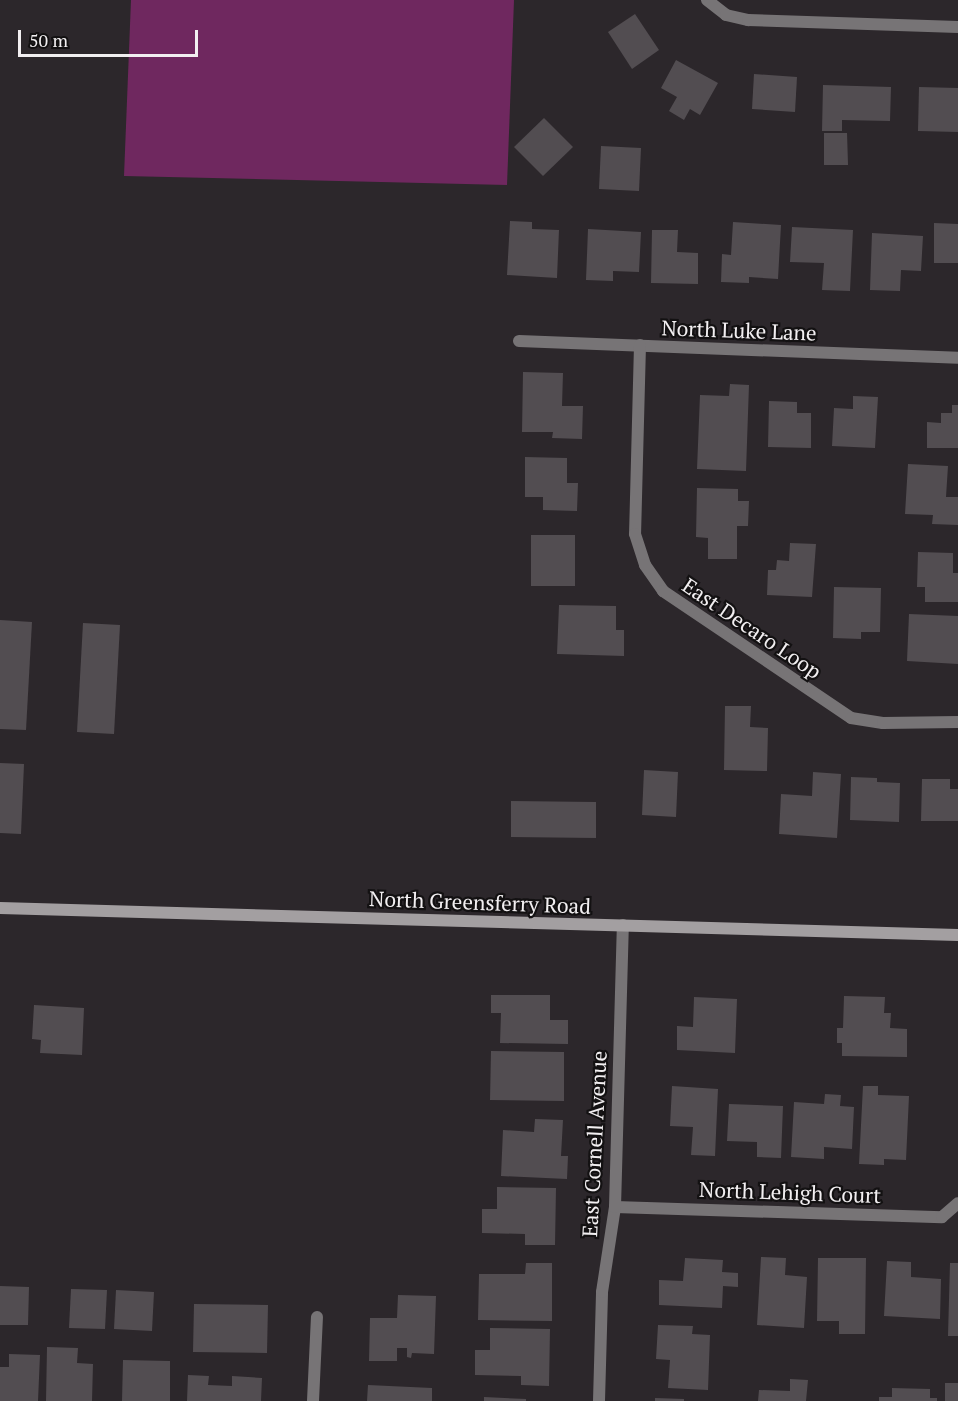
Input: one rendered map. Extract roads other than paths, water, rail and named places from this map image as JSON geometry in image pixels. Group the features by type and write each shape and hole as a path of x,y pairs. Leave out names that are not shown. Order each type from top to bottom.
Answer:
{"main road":[{"name":"North Greensferry Road","path":"0,908 958,935"}],"street":[{"path":"707,0 726,15 748,20 958,27"},
{"name":"North Luke Lane","path":"519,341 958,358"},
{"name":"East Decaro Loop","path":"640,345 635,534 645,565 663,591 851,717 883,723 958,722"},
{"name":"East Cornell Avenue","path":"599,1401 602,1292 615,1207 623,925"},
{"name":"North Lehigh Court","path":"615,1207 942,1217 958,1203"},
{"path":"314,1401 317,1317"}]}
